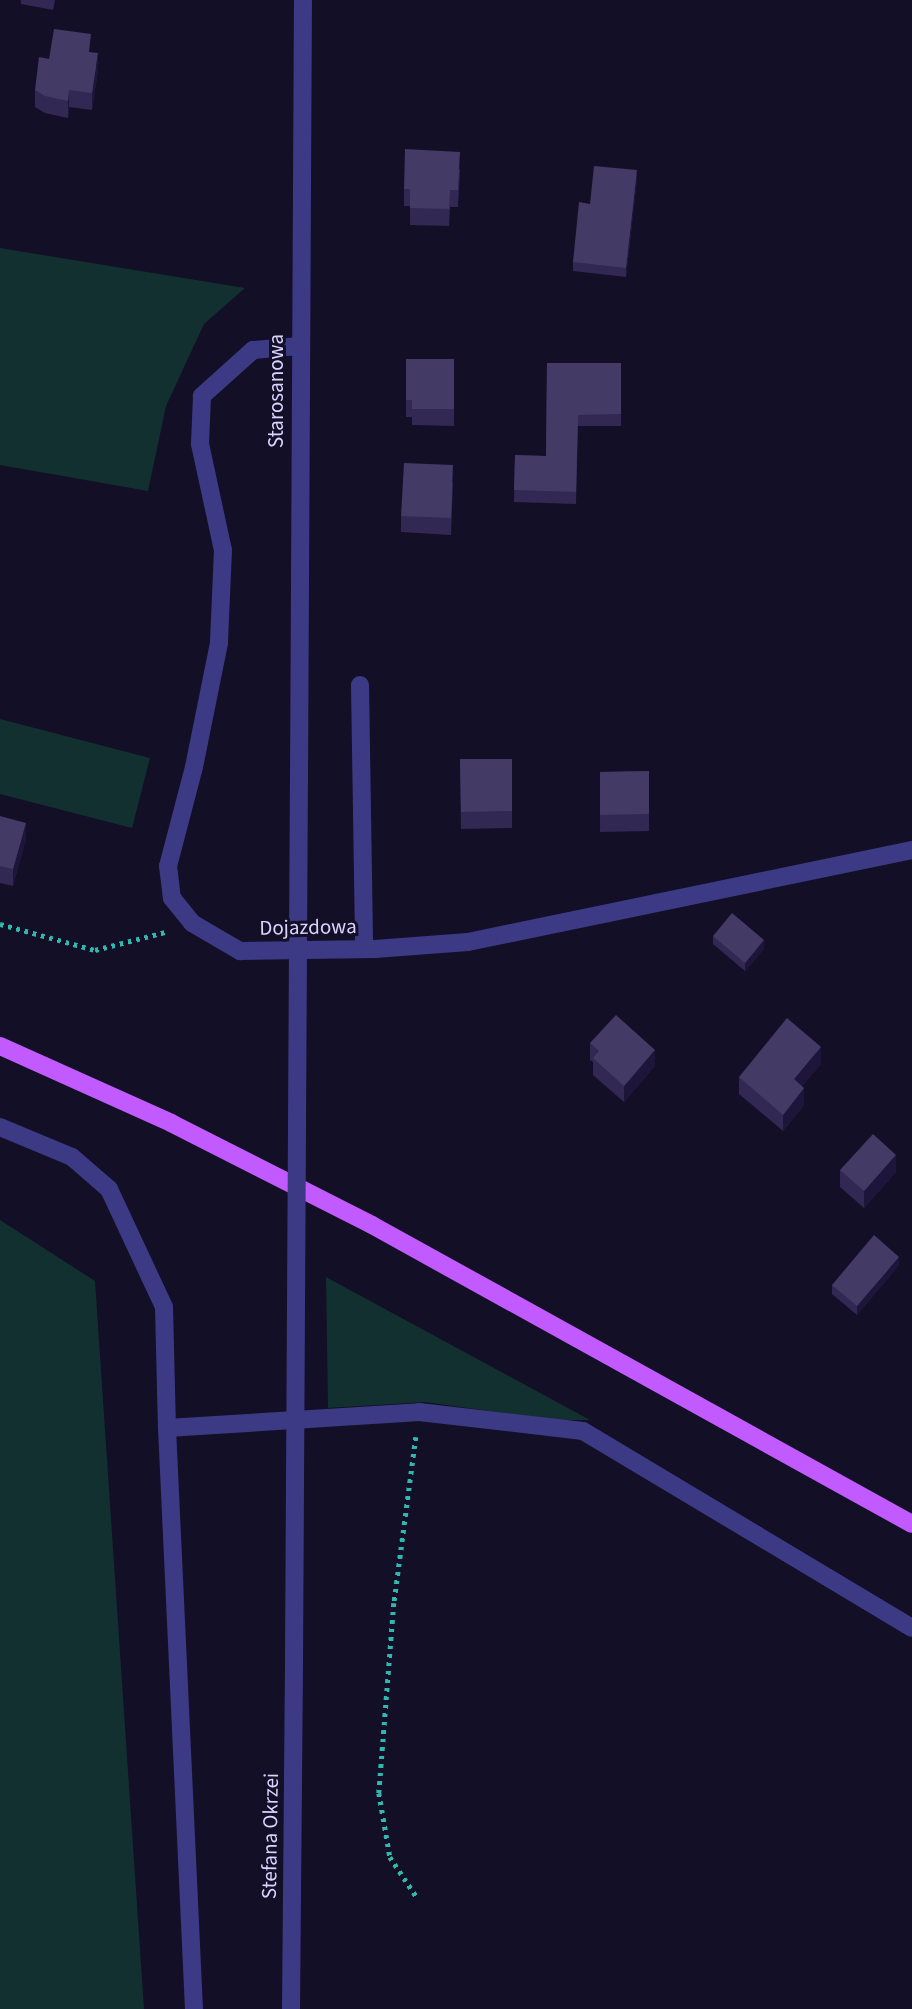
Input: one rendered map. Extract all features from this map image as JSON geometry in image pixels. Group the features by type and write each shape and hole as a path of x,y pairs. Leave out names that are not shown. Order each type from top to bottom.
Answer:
{"main road":[{"path":"0,1046 171,1123 372,1226 912,1524"}],"street":[{"name":"Starosanowa","path":"294,1663 299,346 303,0"},
{"name":"Dojazdowa","path":"299,346 253,351 202,396 200,444 222,550 219,643 194,767 168,866 172,898 192,923 240,951 364,949 468,942 912,850"},
{"path":"360,685 364,949"},
{"path":"0,1127 72,1157 109,1189 164,1307 167,1428 194,2009"},
{"path":"167,1428 419,1412 583,1431 912,1628"},
{"name":"Stefana Okrzei","path":"291,2009 294,1663"}],"path":[{"path":"0,924 95,950 192,923"},
{"path":"416,1896 390,1857 379,1793 394,1603 419,1412"}],"green space":[{"path":"0,248 245,288 204,324 166,406 148,491 0,465"},
{"path":"0,719 150,758 132,828 0,794"},
{"path":"0,1220 95,1281 144,2009 0,2009"},
{"path":"326,1277 590,1420 553,1420 425,1402 328,1408"}],"building":[{"path":"54,29 91,34 89,52 98,53 92,93 69,90 68,101 45,96 35,90 39,57 49,59"},
{"path":"405,149 460,152 458,190 450,190 449,209 410,208 410,189 404,189"},
{"path":"594,166 637,170 626,268 573,262 579,202 590,204"},
{"path":"406,359 454,359 454,409 412,409 412,400 406,400"},
{"path":"547,363 621,363 621,414 578,415 576,492 514,490 515,455 546,456"},
{"path":"404,463 453,465 451,518 401,516"},
{"path":"460,759 512,759 512,811 461,812"},
{"path":"649,771 649,814 600,815 600,772"},
{"path":"0,816 26,823 13,869 0,866"},
{"path":"732,913 764,940 745,963 713,936"},
{"path":"616,1015 655,1050 624,1086 593,1058 599,1051 590,1043"},
{"path":"787,1018 821,1047 794,1079 804,1088 783,1115 739,1077"},
{"path":"873,1134 896,1155 864,1191 840,1170"},
{"path":"874,1235 899,1257 857,1306 832,1285"}]}
